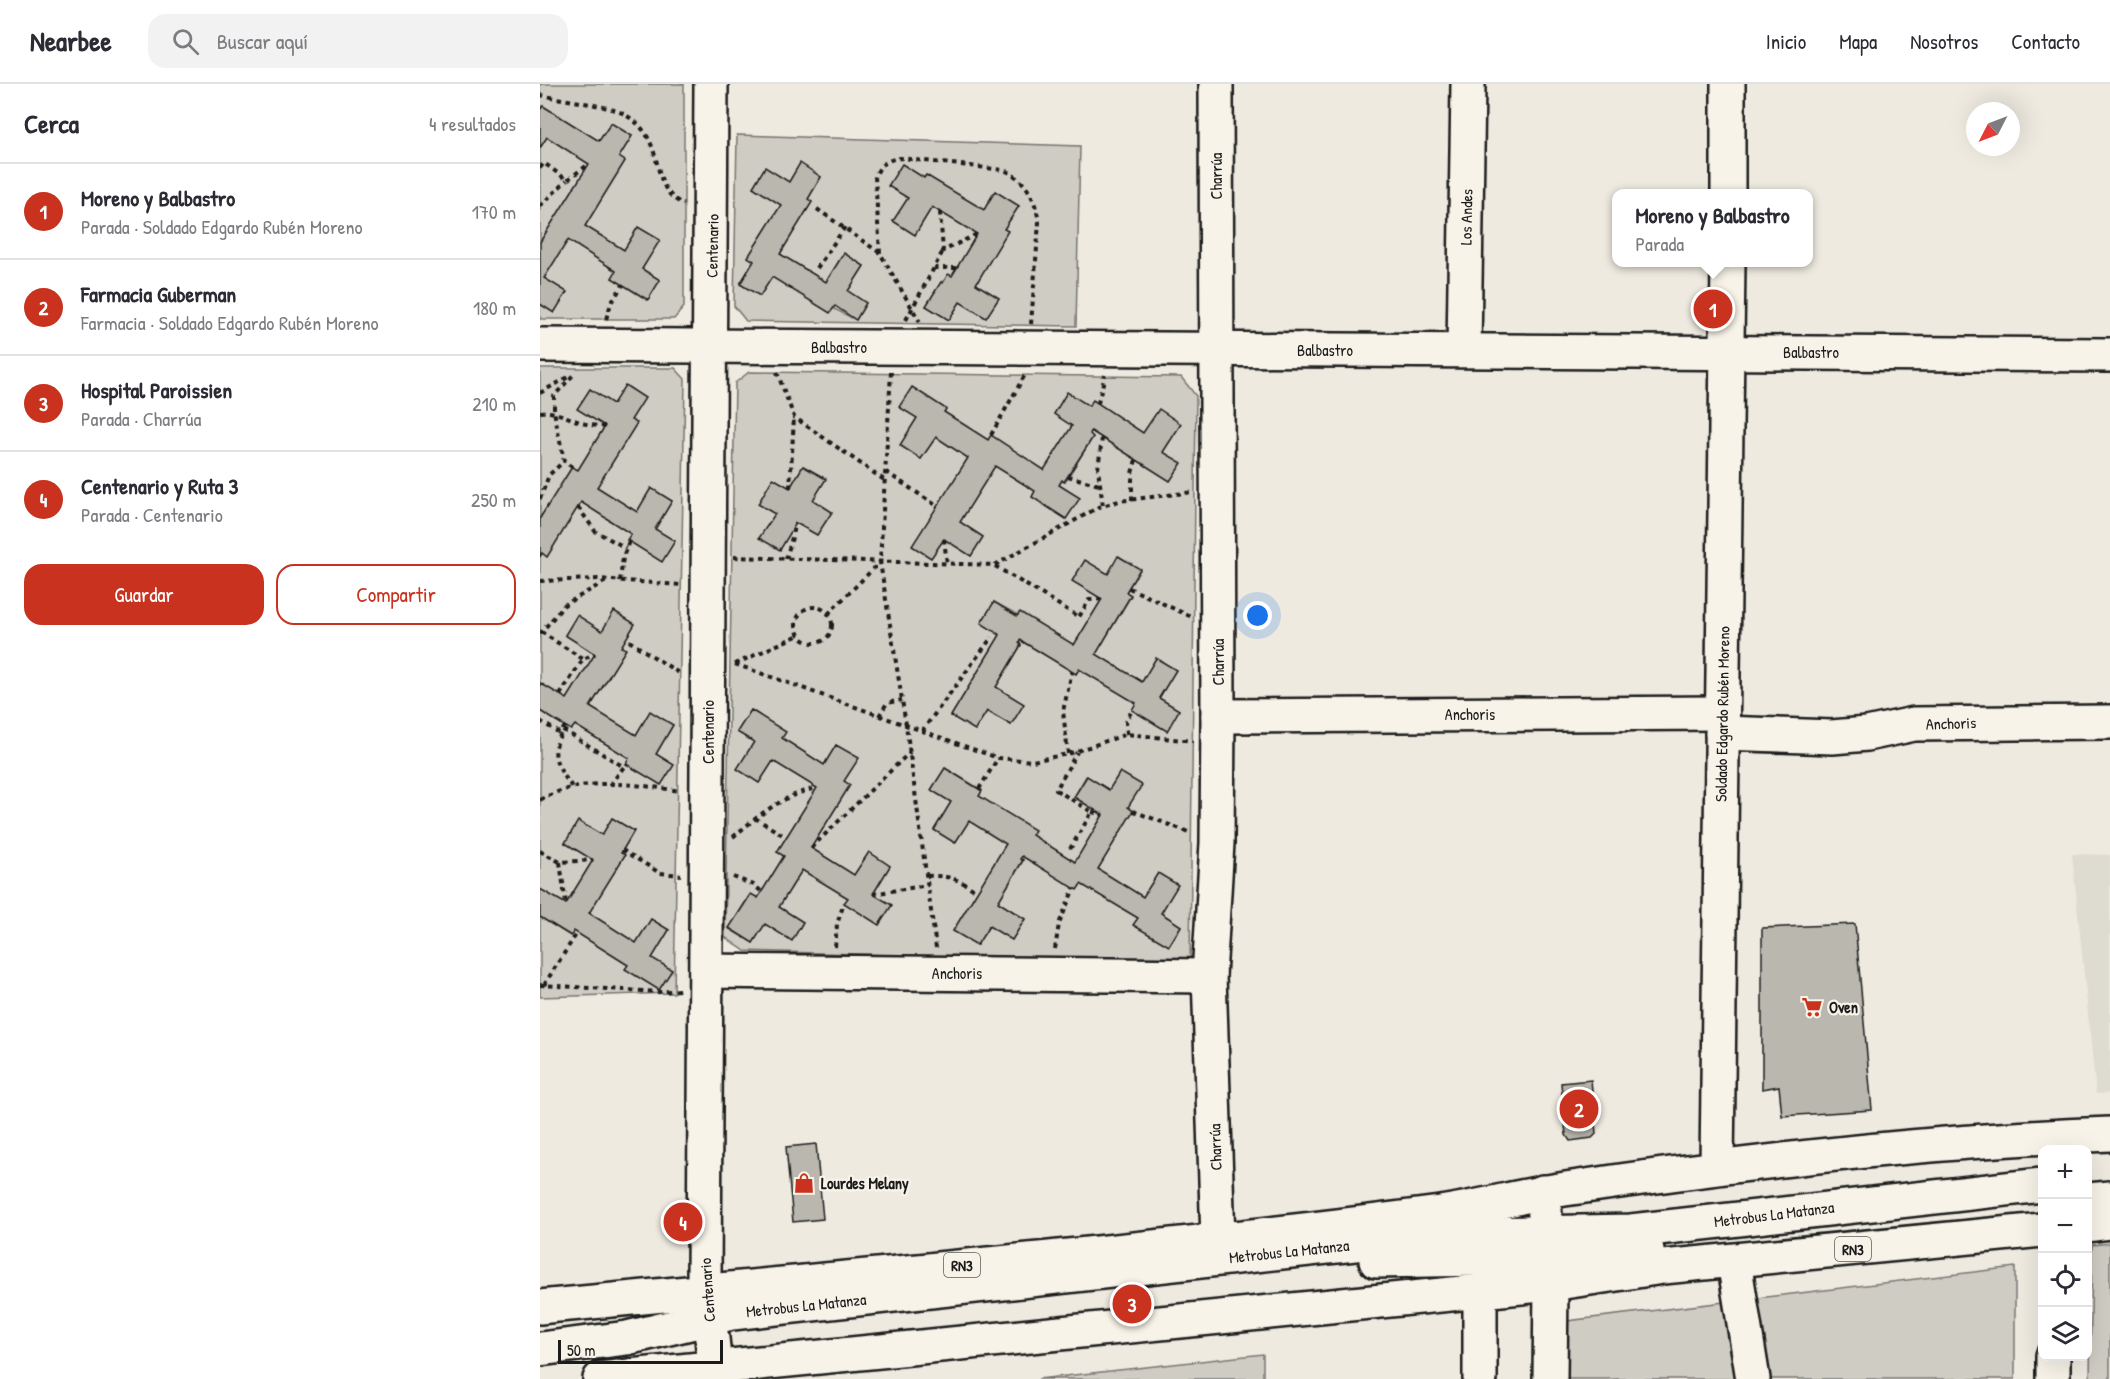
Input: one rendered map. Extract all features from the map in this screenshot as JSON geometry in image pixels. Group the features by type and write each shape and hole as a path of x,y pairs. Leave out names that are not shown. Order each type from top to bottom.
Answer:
{"main road":[{"name":"Centenario","path":"711,84 709,571 717,673 707,795 706,980 711,1339"},
{"name":"Charrúa","path":"1216,84 1218,730 1217,843 1209,976 1218,1239"},
{"name":"Los Andes","path":"1464,350 1468,84"},
{"path":"1728,84 1728,189"},
{"name":"Soldado Edgardo Rubén Moreno","path":"1717,1166 1728,267"},
{"name":"Balbastro","path":"540,345 2110,355"},
{"name":"Anchoris","path":"1218,730 1722,723 1832,737 1867,734 1914,724 2110,722"},
{"name":"Anchoris","path":"706,980 835,972 1209,976"},
{"name":"RN3","path":"600,1379 711,1339 1218,1239 1446,1212 1543,1192 1717,1166 2043,1137 2110,1134"},
{"path":"2092,1180 2110,1178"},
{"name":"Metrobus La Matanza","path":"1548,1258 1631,1231 2038,1186"},
{"path":"1543,1192 1548,1258 1550,1379"},
{"path":"2092,1200 2110,1198"},
{"name":"Metrobus La Matanza","path":"540,1366 631,1355 711,1339 732,1313 1437,1235 1548,1258 1588,1257 2038,1206"},
{"path":"2092,1224 2110,1222"},
{"name":"RN3","path":"540,1307 711,1339 1480,1291 1548,1258 1662,1267 2038,1231"},
{"path":"1734,1261 1753,1379"},
{"path":"1480,1291 1480,1379"},
{"name":"Metrobus La Matanza","path":"540,1349 627,1338 711,1339"},
{"path":"2053,1361 2053,1379"}],"path":[{"path":"540,95 622,113 647,133 652,142 661,183 668,194 681,203 712,210"},
{"path":"936,348 880,252 875,177 879,166 888,160 900,158 1004,170 1017,176 1029,189 1039,222 1035,348 991,435"},
{"path":"540,168 544,163 567,180"},
{"path":"540,206 567,180 589,164"},
{"path":"817,209 880,252"},
{"path":"940,212 943,251 892,347 880,562 910,752 940,973"},
{"path":"817,268 845,228"},
{"path":"943,251 977,234"},
{"path":"934,268 957,268"},
{"path":"572,467 564,461 554,411 554,396 573,374 605,345 604,327 607,315 623,285"},
{"path":"766,346 794,417 790,488"},
{"path":"540,393 573,374"},
{"path":"540,412 554,411 577,423 605,426"},
{"path":"794,417 885,480"},
{"path":"1102,438 1099,484 1103,506"},
{"path":"1132,500 1132,473 1136,460"},
{"path":"540,499 549,475 564,461"},
{"path":"885,471 937,506"},
{"path":"1068,476 1099,484"},
{"path":"995,566 1103,506 1217,488"},
{"path":"578,507 595,531 626,548"},
{"path":"786,559 796,523"},
{"path":"944,539 947,564"},
{"path":"620,581 629,541"},
{"path":"540,581 620,581 786,559 947,564 995,566 1079,617 1089,600 1102,599"},
{"path":"828,614 880,562"},
{"path":"583,659 541,633 564,605 606,580"},
{"path":"1129,588 1218,628"},
{"path":"818,608 828,614 832,630 825,640 808,643 799,635 796,624 801,613 818,608"},
{"path":"717,673 799,635"},
{"path":"922,731 992,636"},
{"path":"629,641 717,673 879,716 998,758 1032,761 1078,752 1126,734 1218,730"},
{"path":"560,694 583,659 595,654"},
{"path":"1068,754 1063,711 1072,672"},
{"path":"879,716 887,703 902,700"},
{"path":"1126,734 1126,722 1132,710"},
{"path":"540,721 563,730 625,765 610,785"},
{"path":"563,730 554,746 555,760 572,787"},
{"path":"811,848 910,752"},
{"path":"1078,752 1056,790 1092,812 1103,814"},
{"path":"979,789 998,758"},
{"path":"540,800 572,787 610,785 646,786 707,795"},
{"path":"707,863 755,818 801,791 817,788"},
{"path":"1133,811 1217,843"},
{"path":"1070,849 1092,812"},
{"path":"755,818 786,837"},
{"path":"540,851 560,862 593,860"},
{"path":"560,862 566,904"},
{"path":"927,876 950,876 961,880 977,892"},
{"path":"873,894 928,885"},
{"path":"1055,974 1055,938 1074,888"},
{"path":"835,972 835,939 844,903"},
{"path":"542,986 577,933"},
{"path":"542,986 659,992 706,980"}],"shaded area":[{"path":"540,84 684,84 684,307 674,319 540,319 540,304 554,313 566,292 544,278 568,240 616,271 612,278 647,300 660,280 642,269 659,240 638,227 624,250 585,226 625,161 619,157 632,136 611,123 599,141 543,106 540,110"},
{"path":"737,135 1080,146 1076,326 746,321 734,306","holes":["800,164 821,177 808,199 812,202 780,254 826,282 843,254 864,266 848,291 866,303 856,320 772,277 760,296 740,284 754,261 748,257 781,205 753,187 765,168 789,182","902,165 924,178 926,175 984,210 995,191 1019,206 1004,229 1007,231 976,284 999,298 986,318 960,302 949,320 926,306 941,282 952,276 977,234 932,207 915,235 893,221 908,198 889,186"]},
{"path":"547,137 589,164 540,242 540,148"},
{"path":"540,368 675,368 685,379 674,993 540,997 540,917 570,936 574,931 628,965 626,969 659,990 671,971 652,958 669,930 651,919 636,943 589,913 624,856 621,853 634,831 612,818 602,835 565,843 593,860 566,904 540,889 540,711 571,730 575,725 629,758 626,764 661,785 673,765 656,754 673,725 650,712 636,735 590,707 625,650 602,631 577,616 565,635 595,654 567,699 540,683 540,557 542,553 547,557 581,502 631,534 627,540 661,561 674,541 655,529 672,501 651,488 637,512 597,487 636,424 613,404 590,389 578,409 605,426 578,470 572,467 540,518"},
{"path":"749,372 1181,377 1196,396 1190,963 745,951 725,937 735,383","holes":["1067,393 1089,406 1093,401 1143,433 1159,410 1181,424 1163,452 1181,464 1170,481 1091,431 1090,434 1093,437 1065,482 1062,480 1059,485 1079,498 1066,519 1032,497 1035,491 995,466 960,522 983,537 971,556 944,539 931,558 913,546 968,458 936,437 921,459 900,446 917,418 946,409 944,412 988,440 991,436 1044,470 1072,426 1054,414","803,466 825,478 813,500 832,512 817,535 796,523 780,549 760,538 775,514 758,504 773,478 790,488","1119,556 1140,570 1126,592 1131,596 1096,654 1142,682 1156,658 1176,670 1159,698 1179,710 1167,731 1132,710 1136,703 1079,669 1076,674 1020,640 1021,645 996,687 1023,704 1011,725 987,711 975,730 951,716 1000,635 994,602 1074,645 1102,599 1073,581 1085,561 1108,574","751,710 785,732 782,738 824,765 836,745 858,758 844,781 850,785 811,848 854,875 869,852 890,866 873,894 891,905 879,925 845,903 848,898 802,870 779,907 803,922 792,940 765,924 753,943 729,929 750,894 758,898 784,856 777,852 817,788 773,761 759,783 738,769 754,742 737,732","945,768 982,790 979,796 1032,835 1075,862 1103,815 1074,797 1086,776 1109,790 1120,772 1141,785 1128,807 1133,811 1098,869 1143,897 1158,873 1177,885 1161,913 1181,926 1169,946 1134,925 1138,918 1081,884 1077,889 1022,856 1023,861 998,902 1025,919 1012,940 989,926 977,945 953,931 1006,844 969,821 955,843 934,830 951,802 931,790"]},
{"path":"2072,854 2110,855 2110,1093 2096,1094"},
{"path":"2110,1243 2110,1379 2090,1379 2092,1245"},
{"path":"2015,1267 2015,1379 1568,1379 1567,1321"},
{"path":"1263,1354 1263,1379 1038,1379"}],"building":[{"path":"543,106 599,141 611,123 632,136 619,157 625,161 585,226 624,250 638,227 660,240 642,269 660,280 648,300 612,278 616,271 568,240 544,278 567,292 554,313 540,304 540,242 589,164 547,137 540,148 540,110"},
{"path":"800,163 821,177 808,199 812,202 780,254 826,282 844,253 864,266 848,291 866,303 856,320 835,306 830,313 772,277 760,296 740,284 754,261 748,257 781,205 753,187 765,167 789,182"},
{"path":"902,164 924,178 926,175 984,210 995,191 1019,206 1004,229 1008,231 976,284 999,298 986,318 960,302 949,320 926,306 941,282 943,283 948,274 952,276 977,234 932,207 915,235 893,221 908,198 888,186"},
{"path":"625,385 645,398 631,420 637,423 597,487 637,512 651,488 672,501 655,529 675,541 662,562 627,540 631,534 581,502 547,557 542,553 540,557 540,518 572,467 578,470 605,426 577,409 590,389 613,404"},
{"path":"912,387 946,409 944,412 988,440 991,435 1044,470 1072,426 1054,414 1067,392 1089,406 1093,400 1143,433 1159,409 1181,424 1163,452 1182,463 1170,481 1091,431 1090,434 1093,437 1064,482 1062,480 1059,485 1080,498 1066,519 1032,497 1035,491 995,466 960,522 983,537 971,556 944,539 931,558 912,546 968,458 936,437 921,459 900,445 917,418 899,407"},
{"path":"803,466 826,479 813,500 832,512 817,535 796,523 780,550 759,538 775,514 758,504 773,478 790,488"},
{"path":"1118,556 1140,569 1126,592 1131,595 1096,654 1142,682 1156,658 1176,670 1159,698 1179,710 1167,731 1132,710 1136,703 1079,669 1076,674 1020,640 1021,645 996,687 1024,704 1011,725 987,711 975,730 951,716 1000,635 981,623 994,602 1017,616 1020,612 1074,645 1102,599 1072,581 1085,560 1108,574"},
{"path":"614,611 635,624 621,647 626,649 590,707 636,735 650,711 673,725 656,754 674,765 661,785 626,764 629,758 575,725 571,730 540,711 540,683 567,699 595,654 565,635 577,615 602,631"},
{"path":"751,710 786,732 782,738 824,765 836,745 859,758 844,781 850,785 811,848 854,875 869,852 890,866 873,894 892,905 879,925 844,903 848,898 802,870 779,907 803,922 792,941 765,924 753,943 729,928 751,894 758,898 784,856 777,852 817,788 773,761 759,783 737,769 754,742 737,732"},
{"path":"945,768 982,791 979,796 1035,830 1032,835 1075,862 1103,815 1074,797 1087,776 1109,790 1120,772 1142,785 1128,807 1133,811 1098,869 1143,897 1158,873 1178,885 1161,913 1181,926 1169,946 1133,925 1138,918 1081,884 1077,890 1022,856 1020,859 1023,860 998,902 1025,919 1012,940 989,926 977,945 953,931 1006,844 969,821 955,843 934,830 951,802 931,790"},
{"path":"612,818 634,831 621,853 625,855 589,913 636,943 651,919 669,930 652,958 672,970 659,990 625,969 628,965 574,931 571,936 540,917 540,889 566,904 593,860 565,843 578,821 602,835"},
{"name":"Oven","path":"1855,924 1872,1110 1782,1116 1779,1086 1762,1089 1762,928"},
{"path":"1591,1080 1596,1134 1592,1138 1570,1141 1566,1135 1561,1083"},
{"name":"Lourdes Melany","path":"816,1144 823,1219 793,1222 786,1147"}],"place":[{"name":"Moreno y Balbastro","path":"1713,309"},
{"name":"Oven","path":"1812,1007"},
{"name":"Farmacia Guberman","path":"1579,1109"},
{"name":"Lourdes Melany","path":"804,1183"},
{"name":"Centenario y Ruta 3","path":"683,1222"},
{"name":"Hospital Paroissien","path":"1132,1304"}]}
